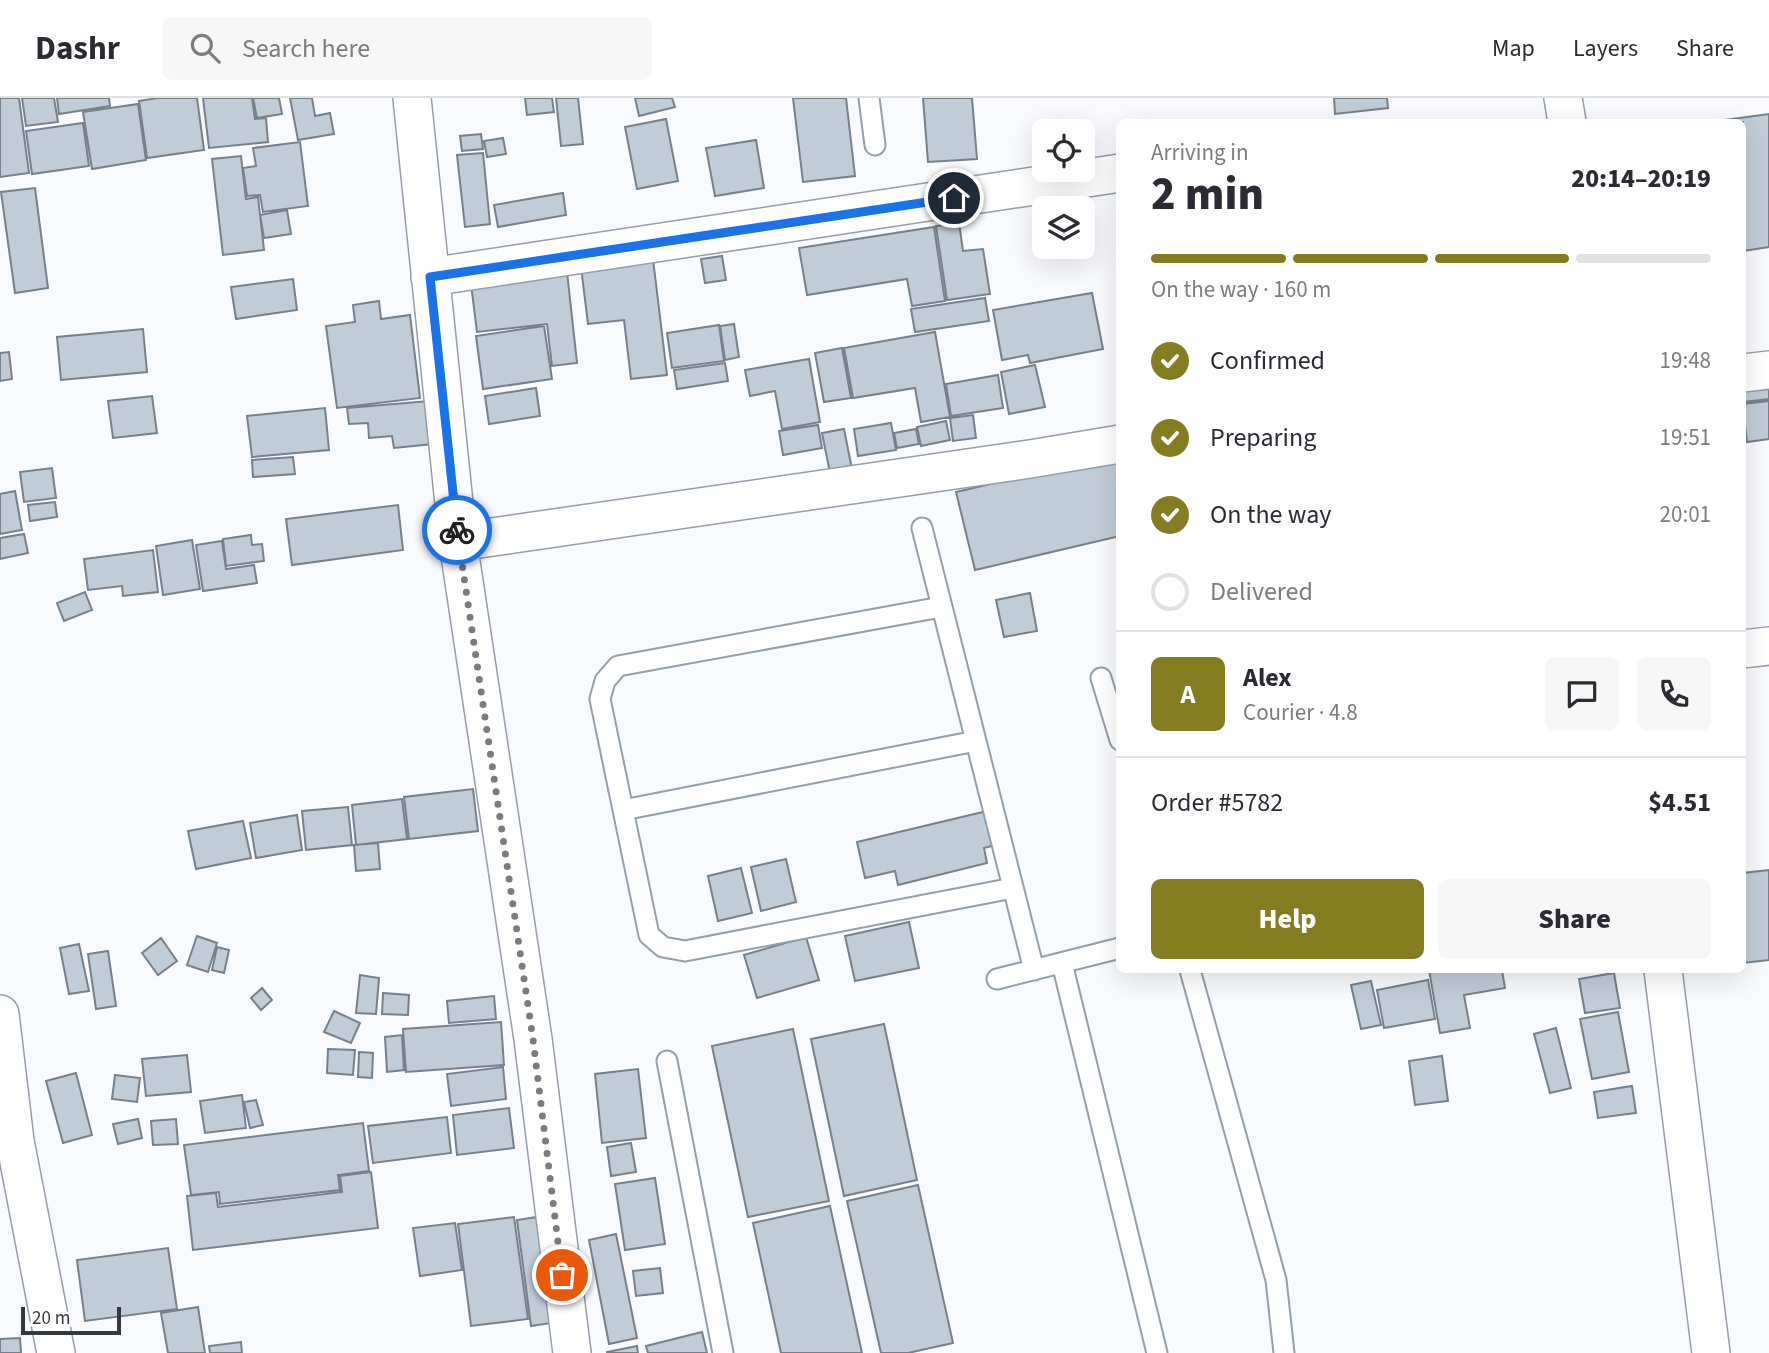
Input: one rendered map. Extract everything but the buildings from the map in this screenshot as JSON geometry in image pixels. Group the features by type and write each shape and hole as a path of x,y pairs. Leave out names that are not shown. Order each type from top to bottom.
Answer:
{"street":[{"path":"412,98 458,542 531,1025 572,1353"},
{"path":"1563,98 1566,119"},
{"path":"430,277 1116,174"},
{"path":"1746,373 1769,370"},
{"path":"458,542 1116,445"},
{"path":"1746,649 1769,646"},
{"path":"1663,973 1711,1353"},
{"path":"0,1014 8,1141 56,1353"}],"lane":[{"path":"869,98 875,145"},
{"path":"922,528 1034,970"},
{"path":"941,607 618,666 605,681 600,699 649,935 663,947 685,951 1013,888"},
{"path":"1101,678 1116,727"},
{"path":"623,810 976,741"},
{"path":"997,979 1116,949"},
{"path":"1062,963 1157,1353"},
{"path":"1191,973 1276,1280 1284,1353"},
{"path":"667,1061 723,1353"}],"way so far":[{"path":"457,530 533,1039 562,1275"}],"route":[{"path":"457,530 430,277 954,198"}]}
